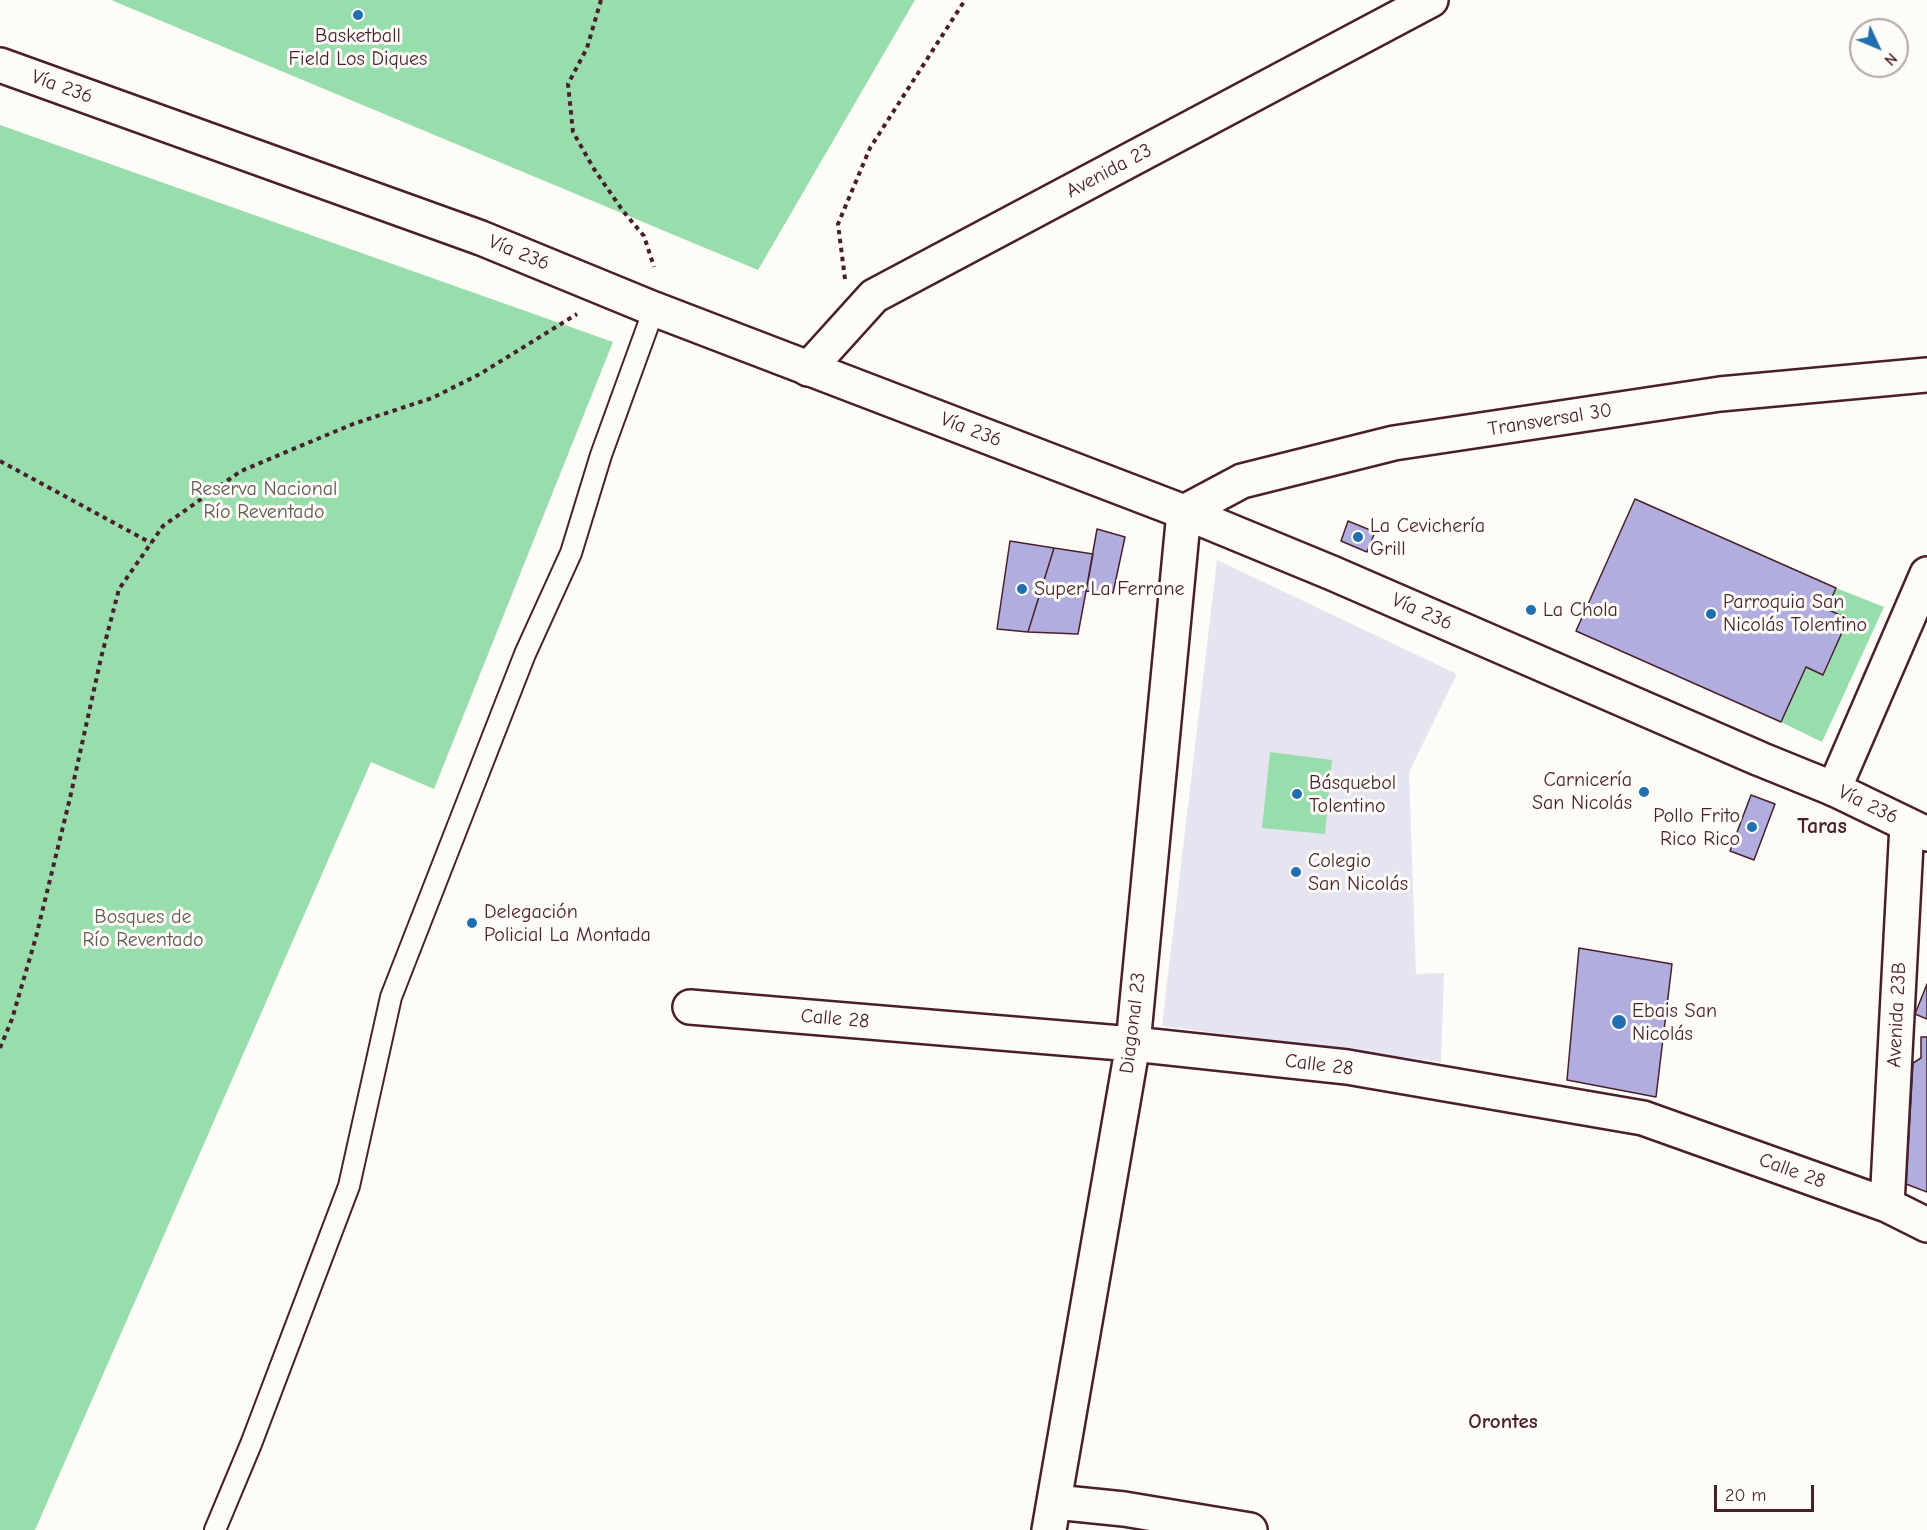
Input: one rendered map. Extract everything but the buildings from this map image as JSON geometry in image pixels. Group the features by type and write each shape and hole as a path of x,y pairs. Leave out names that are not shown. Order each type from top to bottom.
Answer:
{"street":[{"name":"Avenida 23","path":"808,369 874,296 1431,0"},
{"name":"Vía 236","path":"0,65 481,238 654,309 1184,512 1332,573 1834,789 1917,829"},
{"name":"Transversal 30","path":"1184,512 1242,481 1394,443 1720,394 1927,375"},
{"name":"Diagonal 23","path":"1052,1516 1133,1044 1184,512"},
{"path":"1834,789 1927,574"},
{"name":"Avenida 23B","path":"1887,1205 1917,829"},
{"name":"Calle 28","path":"690,1007 1133,1044 1347,1067 1643,1118 1887,1205 1927,1225"},
{"path":"1052,1516 1124,1509 1250,1530"}],"lane":[{"path":"215,1530 251,1444 349,1186 391,997 525,654 571,553 601,455 654,309"}],"path":[{"path":"601,0 587,48 568,84 573,132 594,169 644,236 654,267"},
{"path":"850,321 838,224 870,148 965,0"},
{"path":"0,1048 12,1019 36,937 119,589 163,526 241,471 353,424 432,398 480,374 585,309"},
{"path":"0,461 151,543"}],"shaded area":[{"name":"Colegio San Nicolás","path":"1217,560 1457,674 1409,772 1416,974 1444,973 1441,1062 1162,1026"}],"green space":[{"path":"111,0 915,0 758,270"},
{"name":"Reserva Nacional Río Reventado","path":"0,125 613,342 434,789 371,762 35,1530 0,1530"},
{"path":"1836,588 1884,607 1822,742 1781,722 1806,667 1824,675 1848,619 1827,609"},
{"name":"Básquebol Tolentino","path":"1270,752 1332,760 1325,834 1262,828"}],"place":[{"name":"Basketball Field Los Diques","path":"358,15"},
{"name":"La Cevichería Grill","path":"1358,537"},
{"name":"Super La Ferrane","path":"1022,589"},
{"name":"La Chola","path":"1531,610"},
{"name":"Parroquia San Nicolás Tolentino","path":"1711,614"},
{"name":"Carnicería San Nicolás","path":"1644,792"},
{"name":"Básquebol Tolentino","path":"1297,794"},
{"name":"Pollo Frito Rico Rico","path":"1752,827"},
{"name":"Colegio San Nicolás","path":"1296,872"},
{"name":"Delegación Policial La Montada","path":"472,923"},
{"name":"Ebais San Nicolás","path":"1619,1022"}],"district":[{"name":"Taras","path":"1822,827"},
{"name":"Orontes","path":"1503,1422"}],"park label":[{"name":"Bosques de Río Reventado","path":"143,928"}]}
